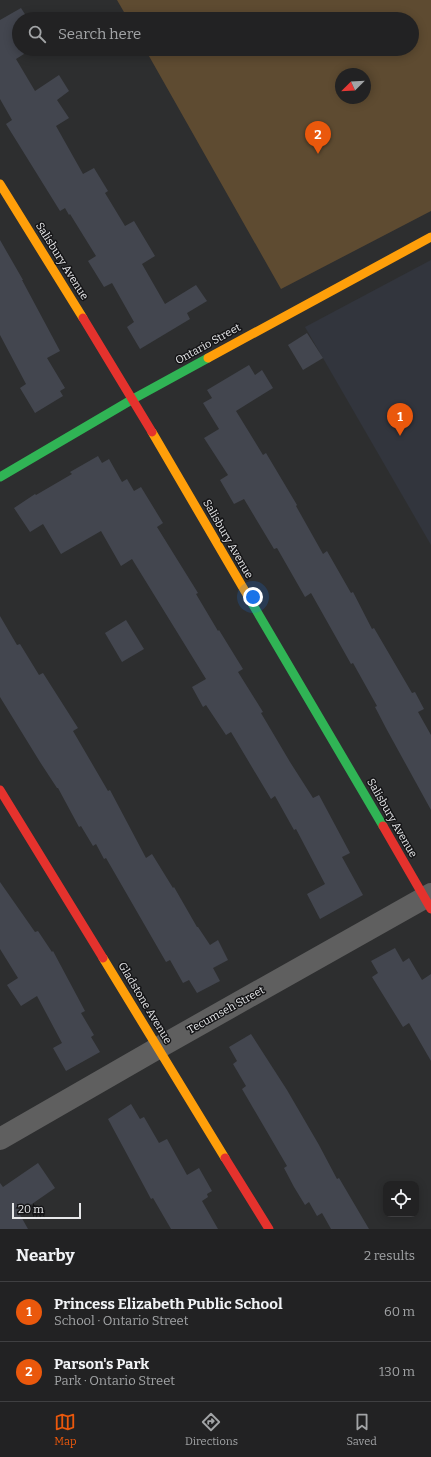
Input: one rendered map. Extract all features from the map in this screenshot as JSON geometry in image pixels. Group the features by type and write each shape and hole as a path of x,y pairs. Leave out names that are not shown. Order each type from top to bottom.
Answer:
{"street":[{"name":"Salisbury Avenue","path":"0,184 133,399 429,900"},
{"name":"Ontario Street","path":"0,477 133,399 431,236"},
{"name":"Gladstone Avenue","path":"0,790 268,1229"},
{"name":"Tecumseh Street","path":"0,1139 158,1048 429,900"}],"shaded area":[{"path":"117,0 431,0 431,211 281,289 149,56 419,56 419,12 124,12"},
{"path":"431,260 431,545 305,327"}],"building":[{"path":"21,8 24,12 14,12"},
{"path":"12,13 12,56 21,56 16,59 35,91 59,75 69,91 57,100 69,118 56,126 83,174 94,168 108,191 105,193 125,226 134,221 155,256 142,264 165,304 196,285 207,301 187,313 190,319 140,349 127,327 134,322 112,283 104,287 88,261 96,256 70,214 69,215 65,208 60,211 6,124 12,120 0,99 0,20"},
{"path":"0,240 23,280 60,351 47,358 65,388 60,391 63,396 35,413 20,388 26,384 0,335"},
{"path":"307,333 323,358 303,370 288,345"},
{"path":"249,365 255,375 262,370 273,388 236,411 263,455 266,453 297,505 296,506 323,554 327,551 351,593 353,592 372,629 374,628 412,693 415,692 424,709 418,712 431,735 431,810 375,707 377,706 353,663 351,664 311,593 305,597 277,548 274,549 244,499 234,504 220,480 228,475 204,438 219,429 203,403 212,398 207,390"},
{"path":"98,456 102,463 109,459 122,482 127,479 134,491 141,487 163,523 157,527 198,593 196,594 218,631 219,630 243,669 238,672 263,712 261,713 313,798 319,795 350,853 342,857 363,895 320,919 307,894 325,884 296,829 294,830 275,796 271,799 231,732 226,735 206,705 203,707 192,687 206,679 132,559 121,566 101,531 61,554 43,524 30,532 14,508 35,494 36,495 72,474 70,472"},
{"path":"0,616 17,645 20,644 39,675 43,673 78,728 73,731 108,791 110,790 146,858 152,854 173,888 174,887 197,927 210,945 218,940 228,960 213,968 220,981 197,993 189,980 183,983 170,960 166,962 106,858 104,859 96,844 93,846 81,826 79,827 58,788 40,762 0,697"},
{"path":"126,620 144,649 122,662 105,633"},
{"path":"0,882 35,932 38,931 52,952 53,951 85,1011 81,1013 94,1035 91,1037 100,1052 66,1071 53,1048 62,1043 37,996 21,1006 7,985 18,978 0,949"},
{"path":"395,948 403,962 409,958 422,980 431,974 431,1061 409,1023 403,1027 372,977 378,973 371,961"},
{"path":"251,1034 287,1090 337,1179 339,1178 369,1229 331,1229 322,1213 317,1216 309,1202 305,1205 294,1187 284,1168 287,1166 242,1089 246,1086 233,1064 237,1061 229,1047"},
{"path":"131,1104 140,1119 144,1117 159,1143 167,1139 187,1175 199,1168 212,1191 207,1194 208,1197 202,1201 218,1229 171,1229 153,1198 151,1199 108,1119"},
{"path":"38,1163 55,1188 19,1213 28,1229 0,1229 0,1183 3,1187"}],"traffic: fast":[{"path":"0,477 133,399 208,358"},
{"path":"249,598 383,826"}],"traffic: slow":[{"path":"0,184 83,318"},
{"path":"208,358 431,237"},
{"path":"152,432 249,598"},
{"path":"103,958 225,1158"}],"traffic: jam":[{"path":"83,318 152,432"},
{"path":"0,790 103,958"},
{"path":"383,826 431,909"},
{"path":"225,1158 269,1229"}],"place":[{"name":"Parson's Park","path":"318,154"},
{"name":"Princess Elizabeth Public School","path":"400,436"}]}
